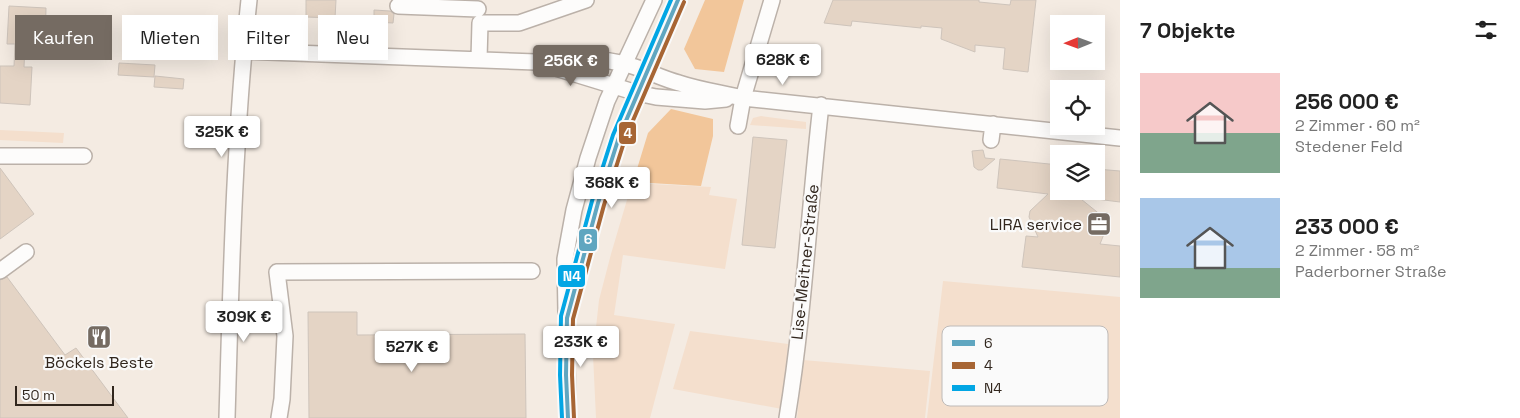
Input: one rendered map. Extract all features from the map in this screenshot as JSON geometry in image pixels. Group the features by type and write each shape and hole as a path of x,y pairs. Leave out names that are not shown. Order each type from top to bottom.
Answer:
{"street":[{"path":"247,15 249,0"},
{"path":"398,6 478,10 519,23 586,0"},
{"path":"568,418 565,259 574,210 597,129 624,64 654,0"},
{"path":"567,318 619,137 678,0"},
{"path":"738,126 743,98 772,0"},
{"path":"478,10 479,59"},
{"path":"308,53 536,62 571,59 601,60 624,64 690,87 743,98 1120,138"},
{"path":"227,418 231,267 242,60"},
{"path":"536,62 614,87 656,97 705,100 743,98"},
{"name":"Lise-Meitner-Straße","path":"787,418 812,203 821,105"},
{"path":"991,140 993,124"},
{"path":"0,156 84,156"},
{"path":"0,271 26,252"},
{"path":"278,418 282,400 285,336 277,272 532,271"}],"shaded area":[{"path":"705,0 744,0 724,72 695,69 684,49"},
{"path":"671,109 713,119 713,136 701,186 633,182 648,133"},
{"path":"761,116 806,122 806,129 750,125 753,118"},
{"path":"0,130 64,133 63,143 0,140"},
{"path":"632,183 711,187 709,195 737,199 725,269 623,255 614,315 675,324 650,418 596,418 593,355 599,300"},
{"path":"943,281 1120,297 1120,418 927,418"},
{"path":"690,331 788,344 782,409 673,389"},
{"path":"803,360 930,371 925,418 797,418"}],"building":[{"path":"306,0 336,0 335,15 318,15 318,17 308,17 306,15"},
{"path":"833,0 979,0 979,2 1010,5 1011,0 1036,0 1028,72 1003,69 1005,48 975,45 975,52 941,39 942,28 921,26 921,28 852,21 851,26 824,23"},
{"path":"9,6 46,8 46,15 15,15 15,44 7,44"},
{"path":"374,10 390,11 394,14 393,23 388,23 388,15 374,15"},
{"path":"15,44 15,60 24,60 24,67 32,67 30,105 0,103 0,66 14,66"},
{"path":"119,63 155,65 154,77 118,75"},
{"path":"155,76 184,79 183,89 154,87"},
{"path":"753,137 787,140 775,248 742,245"},
{"path":"983,150 985,158 995,159 982,170 978,170 974,167 972,151"},
{"path":"1000,159 1050,164 1050,200 1082,200 1107,220 1108,224 1100,244 1120,246 1120,277 1022,267 1026,236 1038,237 1029,217 1030,211 1048,194 997,188"},
{"path":"0,168 34,214 0,239"},
{"path":"1105,170 1120,171 1120,202 1104,200"},
{"path":"7,277 65,355 76,348 128,418 0,418 0,280"},
{"path":"308,312 357,312 357,335 525,334 526,418 309,418"}],"transit line":[{"name":"N4","path":"562,418 560,375 561,316 592,201 613,135 671,0"},
{"name":"6","path":"568,418 566,375 567,318 598,203 619,137 678,0"},
{"name":"4","path":"574,418 572,375 573,319 604,205 625,139 684,2"}],"place":[{"name":"LIRA service","path":"1099,224"},
{"name":"Böckels Beste","path":"99,337"}]}
